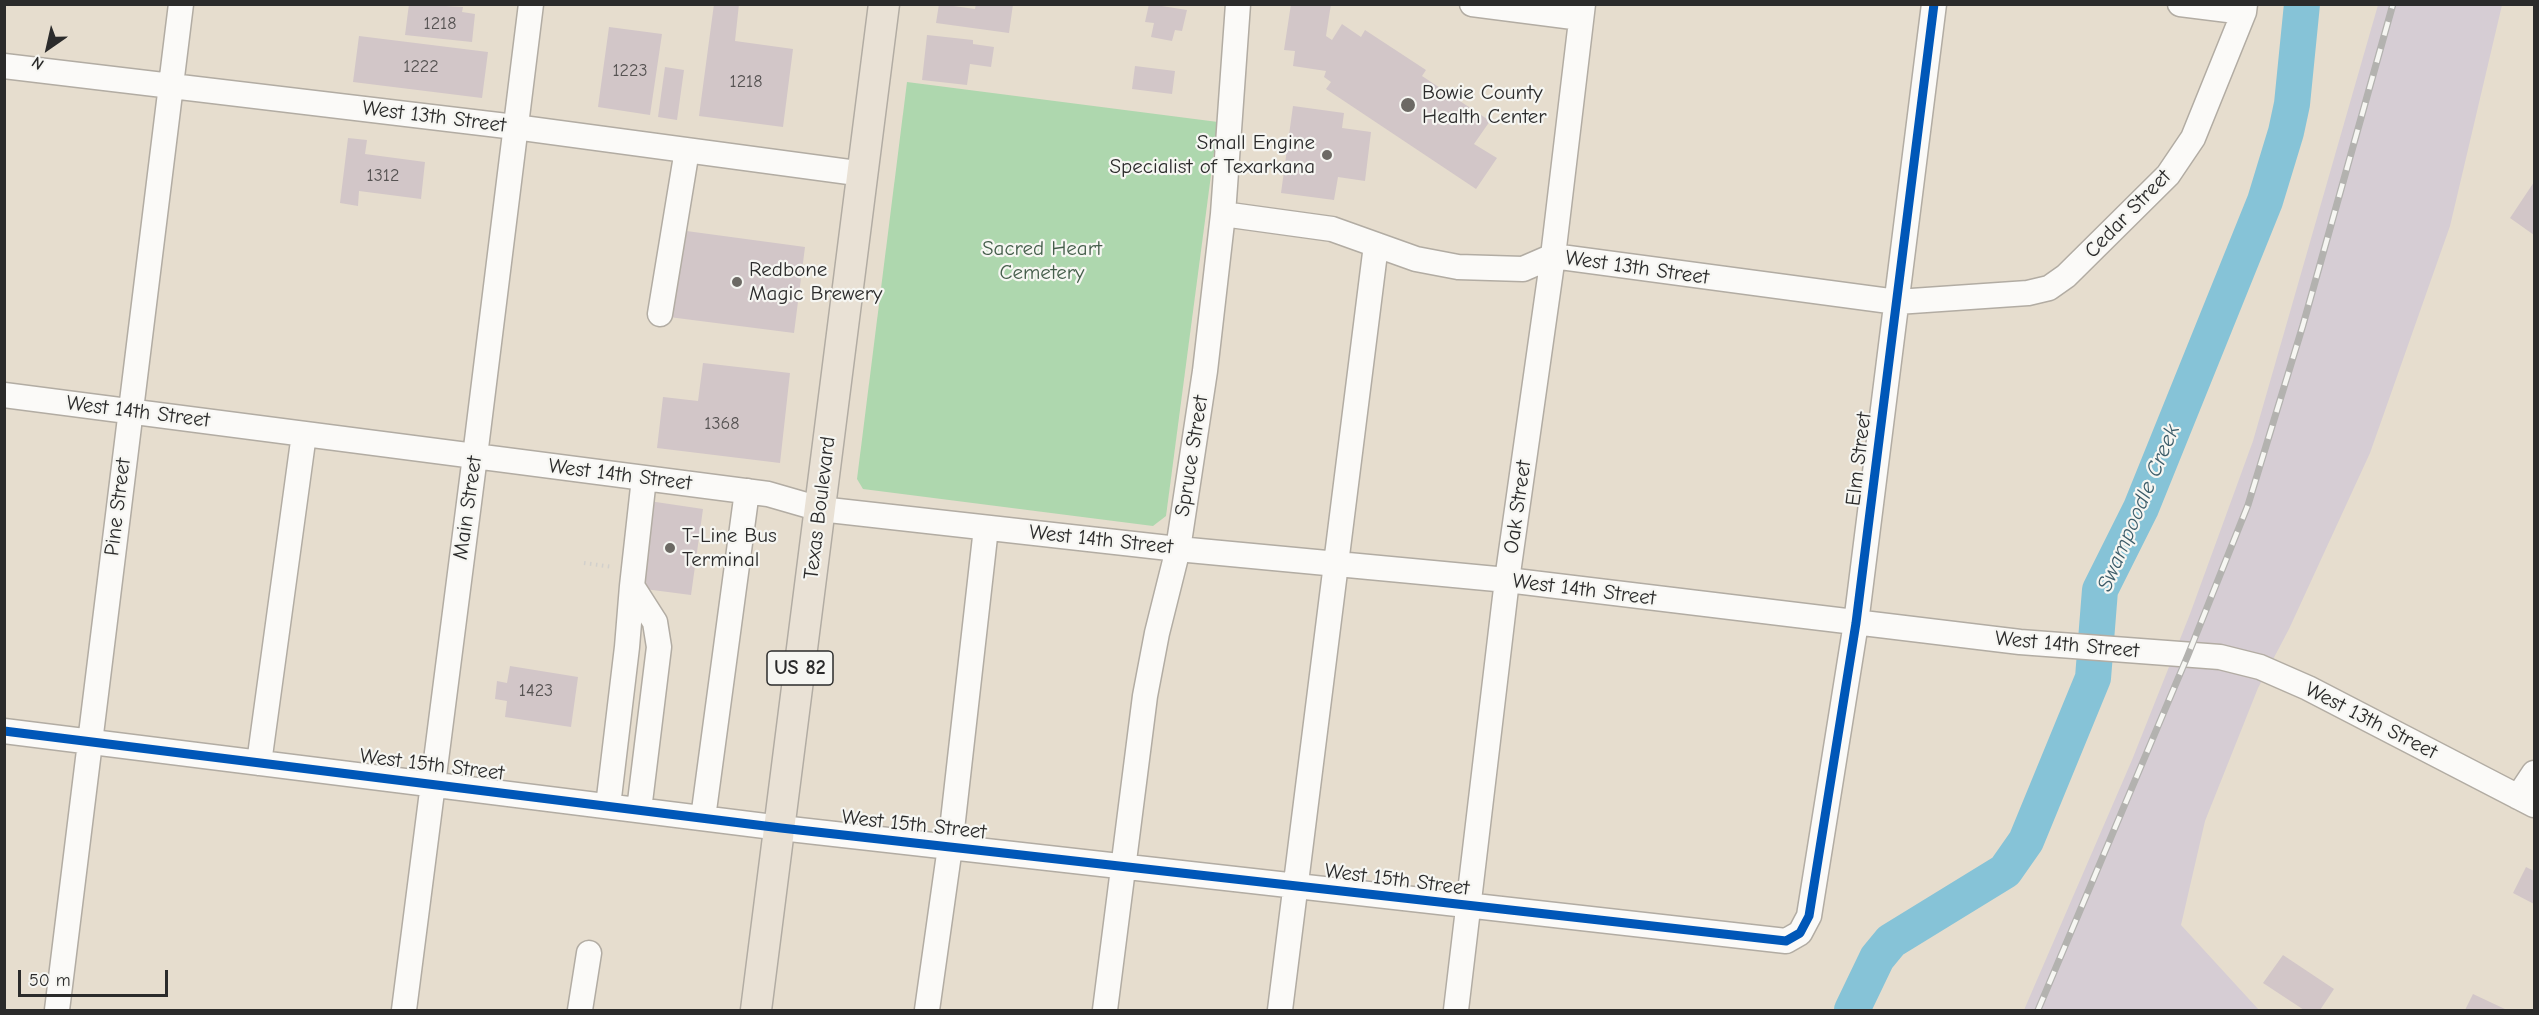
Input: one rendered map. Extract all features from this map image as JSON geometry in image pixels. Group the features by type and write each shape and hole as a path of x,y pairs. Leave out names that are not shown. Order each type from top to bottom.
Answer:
{"main road":[{"name":"Texas Boulevard","path":"756,1011 884,4"}],"street":[{"name":"Pine Street","path":"57,1011 129,411 181,4"},
{"name":"Main Street","path":"404,1011 531,4"},
{"name":"Spruce Street","path":"1105,1011 1151,660 1178,549 1205,370 1223,214 1238,4"},
{"path":"1472,4 1582,11"},
{"name":"Elm Street","path":"1809,916 1856,623 1934,4"},
{"path":"2180,4 2245,8"},
{"name":"Cedar Street","path":"2022,292 2028,293 2049,288 2066,276 2168,175 2193,138 2245,8"},
{"name":"Oak Street","path":"1456,1011 1507,580 1553,256 1582,11"},
{"name":"West 13th Street","path":"4,66 515,127 864,174"},
{"path":"660,314 687,150"},
{"name":"West 13th Street","path":"1223,214 1332,229 1416,259 1458,267 1523,269 1553,256 1897,302 2022,292"},
{"path":"1280,1011 1376,245"},
{"name":"West 14th Street","path":"4,395 747,491 768,494 820,509 1178,549 1507,580 2049,644 2201,656"},
{"path":"259,763 304,434"},
{"path":"608,806 644,478"},
{"path":"703,818 747,491"},
{"path":"927,1011 950,847 986,528"},
{"path":"632,578 655,622 659,647 639,810"},
{"name":"West 13th Street","path":"2201,656 2220,657 2260,667 2308,688 2526,801"},
{"name":"West 15th Street","path":"4,731 781,828 1786,941 1800,933 1809,916"},
{"path":"2526,801 2535,773"},
{"path":"580,1011 589,953"}],"path":[{"path":"584,563 632,578"}],"shaded area":[{"path":"2378,5 2502,5 2450,226 2370,453 2289,629 2258,688 2205,821 2181,925 2259,1010 2024,1010 2132,760 2190,614 2253,441"}],"green space":[{"name":"Sacred Heart Cemetery","path":"907,82 1218,122 1166,516 1153,526 863,489 857,479"}],"building":[{"path":"409,4 463,7 462,12 475,14 472,42 405,35"},
{"path":"714,4 739,4 735,41 793,49 783,127 699,116"},
{"path":"939,4 975,9 976,4 1013,4 1009,33 936,23"},
{"path":"1149,4 1187,10 1182,31 1175,30 1172,41 1151,37 1154,23 1145,22"},
{"name":"Bowie County Health Center","path":"1291,4 1331,4 1326,36 1332,40 1342,24 1361,37 1365,30 1426,70 1422,76 1490,121 1474,144 1497,158 1476,189 1326,89 1331,82 1324,77 1326,71 1293,66 1295,51 1284,50"},
{"path":"609,27 662,34 650,115 598,107"},
{"path":"927,35 973,40 973,44 994,47 991,67 970,64 967,85 922,80"},
{"path":"359,36 488,52 482,98 353,82"},
{"path":"1135,66 1175,71 1172,94 1132,89"},
{"path":"665,67 684,70 677,120 658,117"},
{"name":"Small Engine Specialist of Texarkana","path":"1293,106 1344,113 1342,128 1371,132 1365,181 1338,177 1334,200 1281,193"},
{"path":"348,138 367,140 365,154 425,162 421,199 359,191 358,206 340,203"},
{"path":"2534,182 2534,235 2510,218"},
{"name":"Redbone Magic Brewery","path":"679,230 805,247 794,333 669,317"},
{"path":"703,363 790,373 780,463 657,448 663,397 698,401"},
{"name":"T-Line Bus Terminal","path":"649,501 703,509 691,595 637,588"},
{"path":"510,666 578,677 571,727 505,717 507,701 495,699 497,681 507,683"},
{"path":"2526,867 2534,871 2534,904 2513,893"},
{"path":"2283,955 2334,989 2320,1010 2304,1010 2263,983"},
{"path":"2473,994 2507,1010 2465,1010"}],"waterway":[{"name":"Swampoodle Creek","path":"1852,1010 1877,958 1891,941 2005,871 2026,841 2093,678 2100,590 2141,508 2265,201 2292,104 2302,4"}],"railway":[{"path":"2038,1010 2188,655 2248,505 2303,325 2393,4"}],"cycle path":[{"path":"4,731 781,828 1786,941 1800,933 1809,916 1856,623 1934,4"}],"place":[{"name":"Bowie County Health Center","path":"1408,105"},
{"name":"Small Engine Specialist of Texarkana","path":"1327,155"},
{"name":"Redbone Magic Brewery","path":"737,282"},
{"name":"T-Line Bus Terminal","path":"670,548"}]}
